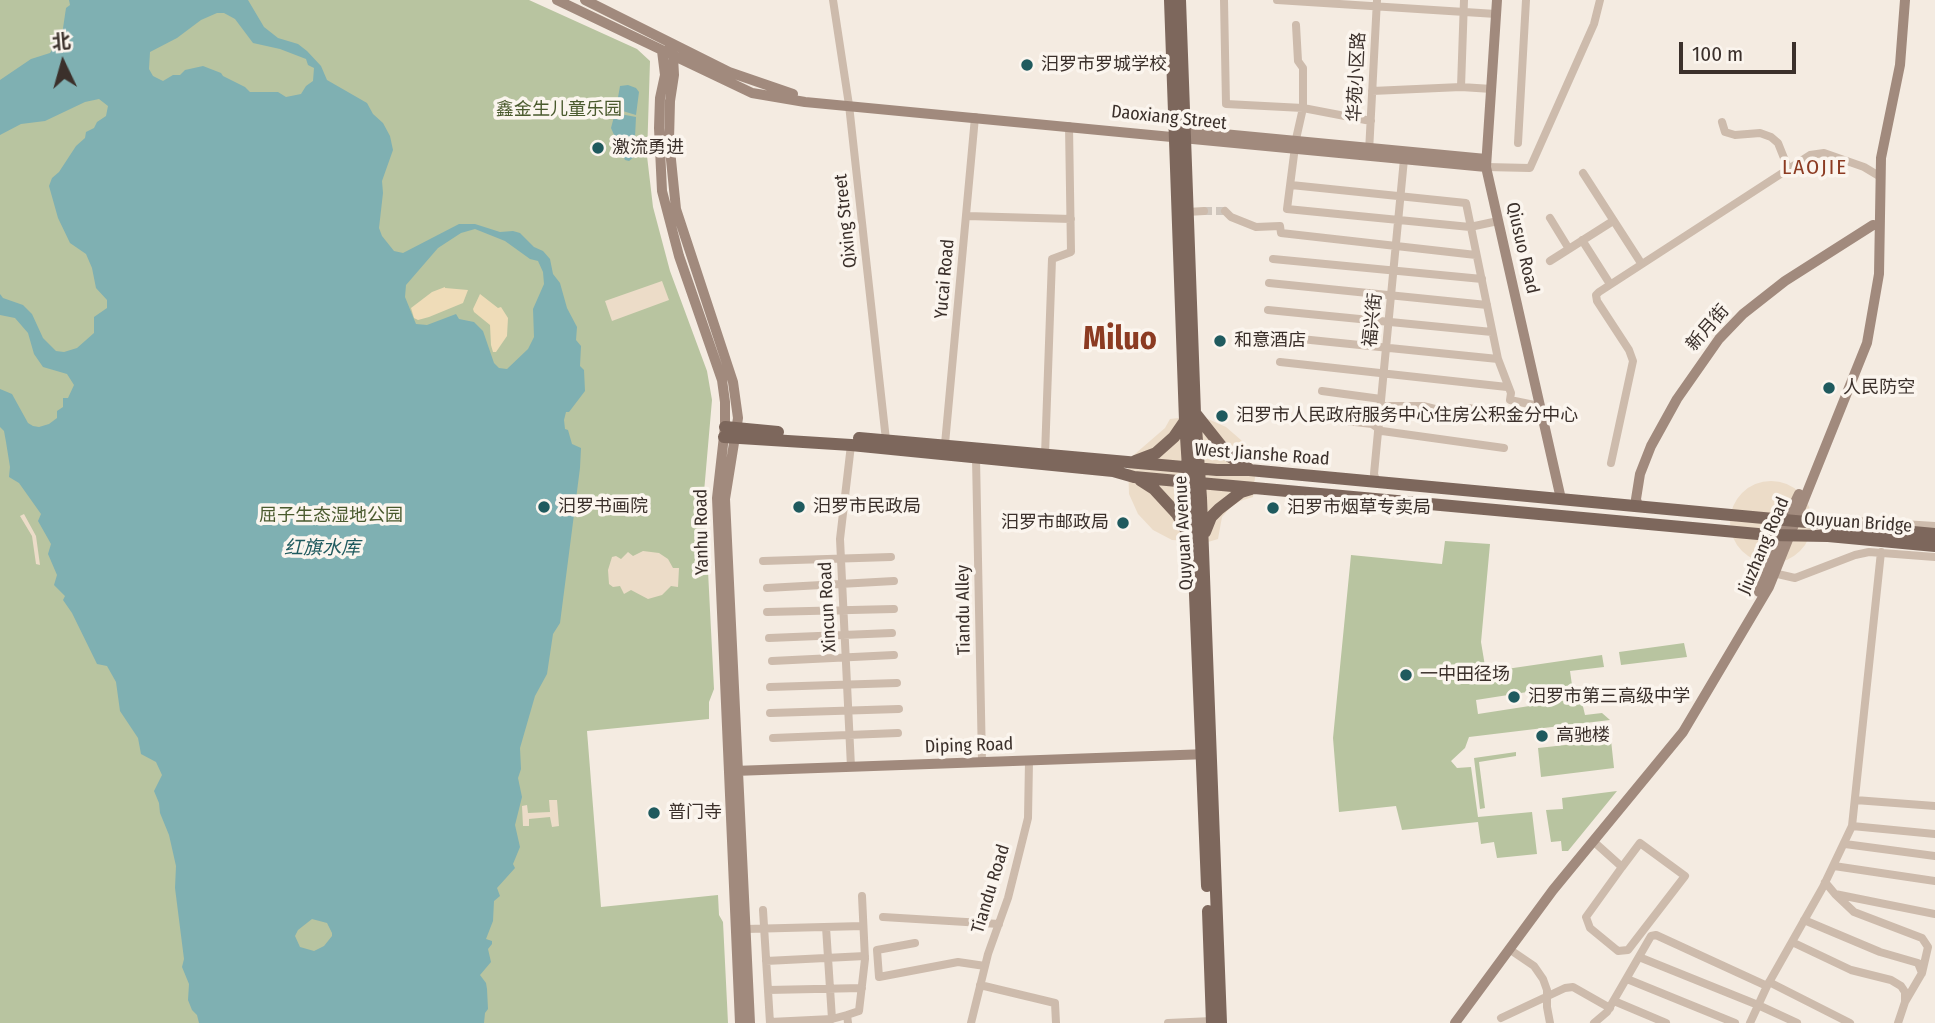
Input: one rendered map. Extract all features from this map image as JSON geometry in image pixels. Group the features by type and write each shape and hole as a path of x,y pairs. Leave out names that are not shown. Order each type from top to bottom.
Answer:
{"main road":[{"name":"Quyuan Avenue","path":"1170,0 1198,542 1215,1022"},
{"name":"Quyuan Avenue","path":"1180,0 1179,134 1187,212 1190,417"},
{"path":"1135,461 1156,453 1174,437 1190,417 1229,456 1249,470"},
{"name":"West Jianshe Road","path":"730,433 945,444 1791,522"},
{"name":"West Jianshe Road","path":"730,433 1112,471 1134,477 1783,536"},
{"path":"1134,477 1154,488 1198,542 1211,517 1224,505 1241,492 1258,487"},
{"name":"Quyuan Bridge","path":"1791,522 1828,531 1935,546"},
{"name":"Quyuan Bridge","path":"1783,536 1828,531 1935,534"}],"street":[{"path":"557,0 729,72 791,94 1179,134"},
{"path":"585,0 666,46"},
{"name":"Qixing Street","path":"834,0 849,102 886,440"},
{"path":"1224,0 1226,104 1303,108 1371,121"},
{"path":"1277,0 1376,3 1496,14"},
{"path":"1461,87 1464,0"},
{"name":"Qiusuo Road","path":"1497,0 1486,163 1561,499"},
{"path":"1518,143 1526,0"},
{"path":"1369,151 1530,169 1594,24 1600,0"},
{"name":"Jiuzhang Road","path":"1791,522 1862,342 1870,309 1877,175 1900,65 1903,0"},
{"name":"华苑小区路","path":"1369,151 1376,3"},
{"path":"1296,26 1298,61 1303,68 1303,108 1295,144 1287,209 1470,227 1498,221"},
{"name":"Yanhu Road","path":"666,46 673,56 669,140 676,209 728,381 730,433 717,498 750,1023"},
{"name":"Yanhu Road","path":"666,46 659,128 662,191 679,256 728,381"},
{"path":"673,56 752,93 805,102 849,102"},
{"path":"674,75 684,69 699,69"},
{"path":"1372,91 1461,87 1492,89"},
{"name":"Daoxiang Street","path":"849,102 1069,126 1369,151 1405,159 1486,163"},
{"name":"Yucai Road","path":"945,444 975,117"},
{"path":"1722,122 1725,132 1735,135 1760,133 1770,137 1778,143 1788,168"},
{"path":"1045,455 1052,259 1071,252 1069,126"},
{"path":"1611,463 1633,360 1596,295 1641,263 1810,155 1824,153 1864,167 1877,175"},
{"name":"福兴街","path":"1377,482 1374,474 1380,403 1405,159"},
{"path":"1583,173 1641,263"},
{"name":"Jiuzhang Road","path":"1455,1023 1509,948 1683,732 1763,599 1783,536 1805,493 1867,343 1878,274 1877,175"},
{"path":"1291,185 1465,203 1498,359 1511,393 1510,400 1539,405"},
{"path":"1187,212 1204,211"},
{"path":"1225,211 1231,217 1256,227 1280,226 1282,233 1476,255"},
{"path":"967,216 1071,219"},
{"path":"1550,218 1569,249"},
{"path":"1550,261 1613,221"},
{"name":"新月街","path":"1638,506 1636,499 1640,474 1651,446 1677,399 1719,339 1744,314 1785,281 1873,225"},
{"path":"1582,240 1610,284"},
{"path":"1273,259 1482,279"},
{"path":"1269,283 1487,305"},
{"path":"1268,310 1492,332"},
{"path":"1281,337 1498,359"},
{"path":"1280,362 1507,387"},
{"path":"1322,391 1380,403 1423,406 1443,411 1468,408 1507,419"},
{"path":"1321,418 1372,424 1378,429 1504,448"},
{"name":"Xincun Road","path":"851,445 841,539 851,768"},
{"name":"Tiandu Alley","path":"976,458 982,762"},
{"path":"1791,522 1819,517 1935,526"},
{"path":"1770,572 1795,578 1855,555 1881,552 1935,557"},
{"path":"1751,1023 1768,984 1825,883 1852,826 1881,552"},
{"path":"763,561 891,557"},
{"name":"Jiuzhang Road","path":"1450,1023 1471,990 1549,887 1678,728 1770,572"},
{"path":"767,589 894,581"},
{"path":"767,612 894,609"},
{"path":"769,638 892,633"},
{"path":"772,661 894,656"},
{"path":"770,687 897,683"},
{"path":"770,713 899,709"},
{"path":"773,738 898,733"},
{"name":"Diping Road","path":"733,771 1207,754"},
{"name":"Tiandu Road","path":"971,1023 985,966 1008,898 1028,818 1029,761"},
{"name":"Yanhu Road","path":"733,771 740,1023"},
{"path":"1855,800 1935,806"},
{"path":"1852,826 1935,834"},
{"path":"1593,841 1622,867"},
{"path":"1640,843 1685,876 1628,950 1618,951 1590,928 1586,917 1622,867 1640,843"},
{"path":"1845,844 1935,856"},
{"path":"1833,866 1935,881"},
{"path":"1825,883 1854,912 1922,938 1928,947 1922,973 1905,1002 1898,1023"},
{"path":"1835,894 1935,914"},
{"path":"763,910 770,1023 847,1019 859,1011 862,988 865,956 862,896"},
{"path":"883,917 999,924"},
{"path":"1804,920 1880,953 1918,962 1922,973"},
{"path":"746,929 863,926"},
{"path":"826,927 832,1019"},
{"path":"1599,1022 1612,1005 1648,939 1656,935 1850,1023"},
{"path":"1792,942 1851,970 1891,980 1905,992 1905,1002"},
{"path":"915,943 877,950 879,977 958,962 985,966"},
{"path":"1509,948 1534,966 1547,990 1550,1023"},
{"path":"766,961 865,956"},
{"path":"1639,957 1758,1004 1797,1023"},
{"path":"1627,979 1735,1023"},
{"path":"980,985 1055,1003 1056,1023"},
{"path":"1501,1018 1573,987 1648,1020 1665,1023"},
{"path":"768,990 862,988"},
{"path":"1168,1023 1215,1022"}],"green space":[{"name":"屈子生态湿地公园","path":"0,0 529,0 637,49 650,61 647,156 653,207 670,271 707,371 712,400 704,492 714,689 709,702 709,719 587,731 601,907 718,895 719,915 723,922 728,1023 0,1023"},
{"path":"1445,541 1490,544 1481,642 1486,672 1602,655 1604,667 1570,671 1572,685 1476,700 1478,714 1581,698 1585,715 1602,713 1610,720 1469,737 1465,748 1451,761 1457,768 1471,767 1478,817 1532,812 1537,854 1497,858 1494,842 1481,844 1478,822 1402,830 1396,806 1339,812 1333,738 1351,555 1442,564"},
{"path":"1684,643 1687,657 1621,665 1619,652"},
{"path":"1611,740 1614,768 1541,777 1538,748"},
{"path":"1516,752 1516,756 1479,762 1485,808 1480,809 1474,758"},
{"path":"1617,791 1568,851 1562,851 1561,841 1551,842 1546,810 1563,809 1562,798"}],"sand":[{"path":"445,287 468,290 463,303 429,317 418,320 414,318 411,308 432,292"},
{"path":"480,294 498,308 501,307 508,318 507,336 496,352 493,352 491,345 490,325 473,309"}],"shaded area":[{"path":"662,281 669,300 612,321 605,301"},
{"path":"1170,419 1208,419 1226,427 1241,440 1251,458 1255,477 1253,497 1230,508 1222,517 1218,539 1208,542 1172,540 1153,530 1138,514 1129,494 1128,460 1165,428"},
{"path":"1771,481 1787,484 1800,493 1809,506 1812,522 1809,538 1800,551 1787,560 1771,563 1755,560 1742,551 1733,538 1730,522 1733,506 1742,493 1755,484"},
{"path":"24,514 36,536 40,565 36,564 32,536 20,516"},
{"path":"643,551 659,553 668,559 673,568 679,568 678,587 671,586 662,595 648,599 631,590 624,594 620,586 613,587 609,584 608,570 612,557 621,559 628,552 633,556"},
{"path":"549,800 557,800 559,826 552,827 550,817 529,819 529,826 523,826 522,806 527,805 528,813 550,812"}],"water":[{"name":"红旗水库","path":"69,0 248,0 264,27 278,38 298,44 307,51 321,66 327,80 367,103 373,114 383,123 393,150 382,181 379,228 394,251 403,253 459,224 475,224 500,232 513,231 520,233 534,247 543,251 550,259 553,274 560,283 567,308 577,327 576,340 581,346 580,366 584,370 585,391 569,412 566,412 564,420 572,444 581,448 580,468 560,623 553,634 547,674 535,696 520,748 521,769 518,778 522,797 515,825 520,847 513,864 515,868 497,888 500,896 494,901 493,921 486,939 492,941 492,944 488,949 491,962 480,975 487,989 488,1009 484,1023 199,1023 192,1010 188,1000 189,984 182,967 184,959 175,888 176,866 154,791 162,775 156,762 141,754 138,738 120,711 116,682 107,666 97,664 63,600 65,596 54,585 57,575 48,554 51,544 38,521 41,514 19,483 9,477 6,442 4,431 0,427 0,389 12,394 28,423 39,427 57,418 57,411 63,407 63,398 68,398 74,385 67,374 43,367 34,354 28,333 15,318 0,315 0,294 3,298 23,305 32,314 43,338 56,351 64,352 77,348 94,333 94,317 107,308 107,300 96,288 86,254 70,243 58,218 49,186 76,146 85,138 86,132 106,116 108,106 99,99 85,102 45,121 21,124 0,135 0,80 31,59 50,53 62,35 66,8 70,5","holes":["217,13 224,13 235,19 253,43 306,59 308,65 314,68 313,81 301,94 286,97 278,92 250,92 221,73 203,66 185,70 180,75 173,75 163,81 153,76 149,69 150,52","475,229 505,241 530,259 538,261 543,272 544,284 533,309 534,337 528,349 507,369 499,368 494,363 483,331 474,322 459,319 456,314 427,325 416,324 405,297 406,285 438,248 461,233","312,919 327,923 332,936 324,946 314,951 300,947 295,936 298,930"]},
{"path":"628,85 639,92 636,115 616,109 620,86"},
{"path":"615,113 636,117 634,157 629,161 625,160 611,128"}],"tunnel":[{"path":"1204,211 1225,211"}],"place":[{"name":"汨罗市罗城学校","path":"1027,65"},
{"name":"激流勇进","path":"598,148"},
{"name":"和意酒店","path":"1220,341"},
{"name":"人民防空","path":"1829,388"},
{"name":"汨罗市人民政府服务中心住房公积金分中心","path":"1222,416"},
{"name":"汨罗书画院","path":"544,507"},
{"name":"汨罗市民政局","path":"799,507"},
{"name":"汨罗市烟草专卖局","path":"1273,508"},
{"name":"汨罗市邮政局","path":"1123,523"},
{"name":"一中田径场","path":"1406,675"},
{"name":"汨罗市第三高级中学","path":"1514,697"},
{"name":"高驰楼","path":"1542,736"},
{"name":"普门寺","path":"654,813"}],"district":[{"name":"LAOJIE","path":"1815,168"},
{"name":"Miluo","path":"1120,340"}],"park label":[{"name":"鑫金生儿童乐园","path":"559,110"}]}
